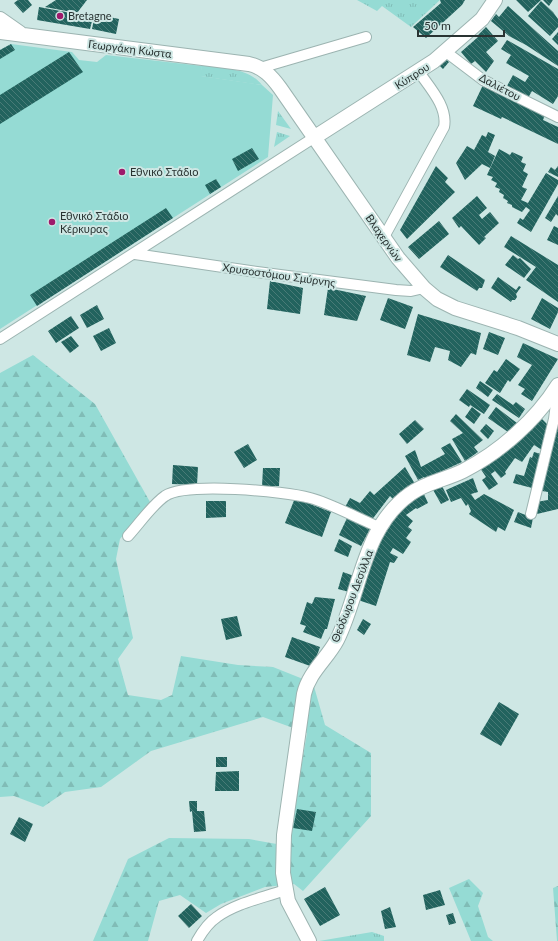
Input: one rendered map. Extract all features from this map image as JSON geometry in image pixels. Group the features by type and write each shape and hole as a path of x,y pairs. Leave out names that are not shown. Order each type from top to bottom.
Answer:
{"street":[{"name":"Κύπρου","path":"315,137 419,72 446,52 482,19 495,0"},
{"path":"0,19 25,37"},
{"name":"Γεωργάκη Κώστα","path":"0,32 25,37 249,64 260,68"},
{"path":"260,68 366,37"},
{"name":"Δαλιέτου","path":"446,52 484,80 558,117"},
{"name":"Βλαχερνών","path":"260,68 277,83 404,267 424,288 437,299 455,308 518,328 558,344"},
{"path":"384,237 444,127 445,115 439,102 419,72"},
{"path":"0,339 135,254 315,137"},
{"name":"Χρυσοστόμου Σμύρνης","path":"135,254 396,290 411,291 424,288"},
{"name":"Θεόδωρου Δεσύλλα","path":"309,941 285,890 283,873 283,848 305,688 314,672 337,640 379,527 393,510 409,494 424,485 469,468 509,439 533,416 558,385"},
{"path":"531,514 555,413 558,389"},
{"path":"128,536 166,496 178,491 196,490 268,491 310,498 379,527"},
{"path":"197,941 207,926 217,916 285,890"}],"green space":[{"path":"357,0 440,0 411,27 382,6 377,11"},
{"name":"Εθνικό Στάδιο","path":"11,44 72,52 79,60 97,62 106,55 202,66 201,76 262,85 273,95 268,157 0,329 0,50"},
{"path":"202,65 243,72 257,79 262,85 200,76"},
{"path":"278,111 291,129 276,125"},
{"path":"277,132 290,136 274,147"},
{"path":"33,355 95,404 150,502 120,539 116,559 133,638 118,659 128,695 161,700 172,695 181,656 238,665 273,667 313,683 325,725 371,753 371,816 303,891 294,884 265,887 221,904 206,913 180,895 159,901 148,941 93,941 128,859 169,838 249,839 288,846 307,733 263,717 151,751 101,787 65,792 43,807 14,796 0,797 0,373"},
{"path":"469,879 483,893 478,906 488,937 493,941 471,941 449,888"},
{"path":"558,886 558,941 557,941 553,888"},
{"path":"372,932 384,936 384,941 319,941"}],"building":[{"path":"18,0 28,0 32,5 23,13 14,3"},
{"path":"56,0 87,0 77,13 45,7"},
{"path":"440,0 465,0 462,5 426,38 413,27 441,3"},
{"path":"516,0 541,0 528,12"},
{"path":"543,0 553,0 549,6"},
{"path":"541,1 558,19 558,27 550,36 528,16"},
{"path":"508,6 558,51 558,66 526,45 509,36 491,21 496,14 499,17"},
{"path":"39,7 93,17 90,29 37,20"},
{"path":"95,14 119,19 116,34 92,29"},
{"path":"486,27 498,41 486,52 494,61 486,72 475,61 471,64 461,52 478,37 477,36"},
{"path":"558,32 558,45 552,39"},
{"path":"507,40 558,69 558,96 553,104 532,91 528,98 507,86 513,75 525,82 529,76 506,63 511,55 501,49"},
{"path":"11,44 15,50 0,59 0,50"},
{"path":"69,52 83,72 0,124 0,95"},
{"path":"444,57 449,62 443,69 437,63"},
{"path":"483,85 545,115 543,120 558,127 558,144 502,117 501,119 473,106"},
{"path":"488,132 495,135 488,152 495,156 490,168 482,164 465,180 456,163 467,146 474,150 482,135 486,137"},
{"path":"252,148 259,159 238,171 232,159"},
{"path":"499,149 510,155 512,152 523,157 521,162 526,164 523,171 528,174 522,187 527,189 521,200 528,203 546,173 558,180 558,184 531,232 517,223 520,218 523,220 530,210 526,207 522,212 507,203 508,201 503,198 504,195 499,192 500,189 495,187 497,183 491,180 493,177 487,175"},
{"path":"436,166 448,178 445,182 455,192 407,239 400,230"},
{"path":"558,166 558,177 548,172 551,167 555,170"},
{"path":"216,179 221,187 210,194 205,185"},
{"path":"477,196 487,208 479,215 482,219 490,212 499,223 484,237 486,238 479,245 461,226 459,228 452,218"},
{"path":"558,196 558,216 556,214 551,222 545,218"},
{"path":"166,208 173,218 37,306 30,295"},
{"path":"439,221 449,234 419,259 408,247"},
{"path":"554,226 558,228 558,245 547,240"},
{"path":"511,236 558,265 558,302 526,280 536,267 504,247"},
{"path":"448,255 485,280 482,288 479,288 477,291 440,267"},
{"path":"513,255 518,259 520,258 531,269 524,278 505,265"},
{"path":"498,277 516,290 519,286 521,287 516,294 517,297 515,300 512,300 511,302 491,288"},
{"path":"270,281 303,288 300,314 267,309"},
{"path":"328,288 366,296 357,321 324,315"},
{"path":"388,298 413,307 405,329 380,320"},
{"path":"542,298 558,308 558,312 550,329 531,319"},
{"path":"97,305 104,319 87,328 80,315"},
{"path":"418,314 481,333 476,355 471,353 461,367 448,360 450,351 435,347 430,362 407,355"},
{"path":"71,316 79,328 56,343 48,331"},
{"path":"109,328 116,343 101,351 93,336"},
{"path":"489,332 505,338 498,355 483,349"},
{"path":"71,336 79,346 70,353 61,342"},
{"path":"523,343 558,359 532,401 521,394 525,389 518,385 532,365 517,357"},
{"path":"506,359 520,369 510,382 508,380 500,393 485,383 494,370 497,372"},
{"path":"480,381 493,390 488,397 476,388"},
{"path":"467,389 490,405 484,414 470,405 469,407 459,400"},
{"path":"497,394 513,405 516,402 525,409 519,418 492,400"},
{"path":"472,407 481,414 474,424 465,417"},
{"path":"496,407 517,423 508,432 488,418"},
{"path":"456,414 483,440 474,447 478,452 465,461 452,439 463,433 450,421"},
{"path":"539,416 549,426 542,450 534,445 522,462 515,458 505,472 506,474 501,478 495,471 491,474 498,484 489,490 482,480 486,477 480,468 495,460"},
{"path":"558,416 558,509 537,514 536,502 548,500 548,492 542,491"},
{"path":"415,420 424,429 407,444 399,434"},
{"path":"486,424 494,431 488,439 480,431"},
{"path":"450,443 462,462 425,479 424,477 418,480 405,456 415,450 421,467 445,454 441,448"},
{"path":"248,444 257,460 244,468 234,452"},
{"path":"534,452 541,454 532,488 513,483 516,474 524,476 530,457 532,458"},
{"path":"173,465 198,467 197,485 172,484"},
{"path":"405,467 415,484 393,499 390,496 371,521 344,509 350,498 360,503 370,491 374,495"},
{"path":"263,468 280,468 279,486 262,486"},
{"path":"473,478 478,492 471,494 475,500 484,494 514,510 505,531 498,527 496,532 469,514 471,511 468,504 466,506 461,498 451,502 446,490"},
{"path":"441,484 449,500 441,504 432,488"},
{"path":"423,492 428,503 417,509 416,508 406,515 413,521 408,527 412,530 406,538 411,542 403,554 393,548 390,553 398,557 394,563 390,562 376,606 358,600 376,547 390,526 387,523"},
{"path":"295,498 331,512 322,537 285,523"},
{"path":"206,501 226,501 226,517 206,518"},
{"path":"518,512 533,518 531,528 514,522"},
{"path":"348,516 371,527 361,546 339,535"},
{"path":"339,539 352,546 348,557 334,551"},
{"path":"343,572 354,576 349,592 338,589"},
{"path":"315,597 335,599 327,629 325,629 321,639 303,632 306,626 300,624 307,602 312,604"},
{"path":"237,616 242,636 226,640 221,619"},
{"path":"363,619 371,624 364,635 357,630"},
{"path":"292,637 320,647 313,667 285,657"},
{"path":"499,702 519,714 501,746 480,734"},
{"path":"216,757 227,757 227,767 216,767"},
{"path":"239,771 239,791 215,791 216,772"},
{"path":"189,801 197,801 197,811 204,811 206,831 194,832 192,811 190,812"},
{"path":"297,809 316,812 312,831 293,828"},
{"path":"19,817 33,824 25,842 10,834"},
{"path":"325,887 340,915 320,926 304,899"},
{"path":"440,890 445,905 426,910 423,895"},
{"path":"191,904 202,916 189,928 178,916"},
{"path":"390,907 396,927 385,929 381,911"},
{"path":"453,913 456,923 449,925 446,915"}],"place":[{"name":"Bretagne","path":"60,16"},
{"name":"Εθνικό Στάδιο","path":"122,172"},
{"name":"Εθνικό Στάδιο Κέρκυρας","path":"52,222"}]}
